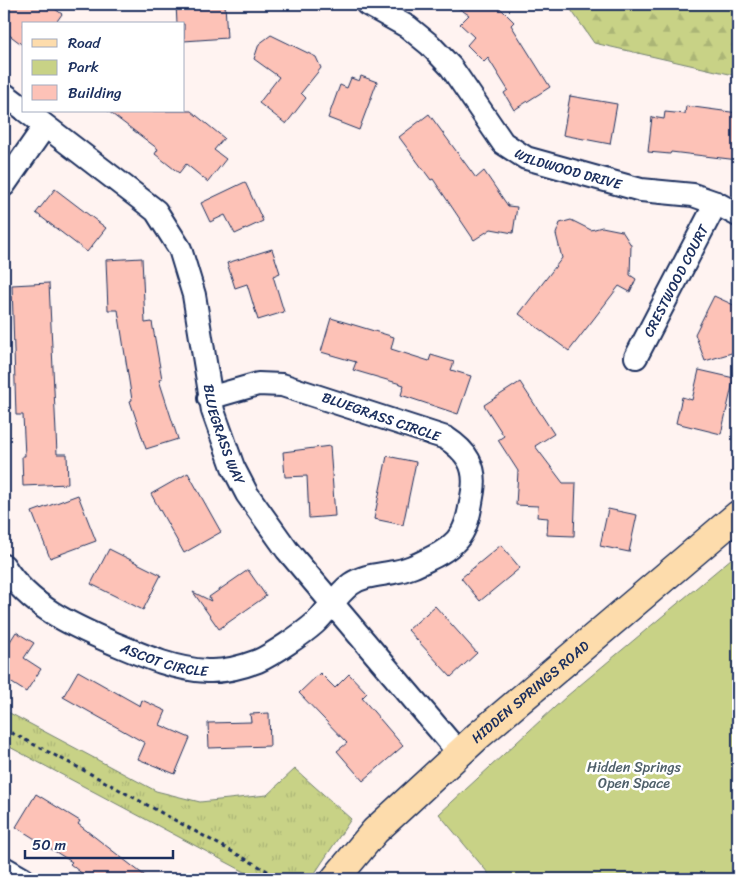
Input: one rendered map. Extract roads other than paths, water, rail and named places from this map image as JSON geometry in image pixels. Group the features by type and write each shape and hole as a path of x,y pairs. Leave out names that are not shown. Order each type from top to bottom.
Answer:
{"main road":[{"name":"HIDDEN SPRINGS ROAD","path":"335,879 370,836 459,753 573,653 738,515"}],"street":[{"name":"WILDWOOD DRIVE","path":"367,4 408,28 430,45 451,66 503,143 526,158 641,190 693,195 716,203 738,215"},
{"name":"BLUEGRASS WAY","path":"4,94 22,108"},
{"name":"BLUEGRASS WAY","path":"27,112 156,211 168,228 180,249 189,273 209,398 233,467 247,494 287,550 459,753"},
{"path":"4,185 44,126"},
{"name":"CRESTWOOD COURT","path":"636,358 716,203"},
{"name":"BLUEGRASS CIRCLE","path":"209,398 258,384 294,387 446,438 461,447 470,459 474,486 463,530 457,543 444,553 408,570 366,576 350,584 332,603"},
{"name":"ASCOT CIRCLE","path":"4,566 34,600 67,623 151,660 185,669 208,671 236,668 260,660 314,624 332,603"},
{"path":"4,868 23,879"}],"park label":[{"name":"Hidden Springs Open Space","path":"634,776"}]}
